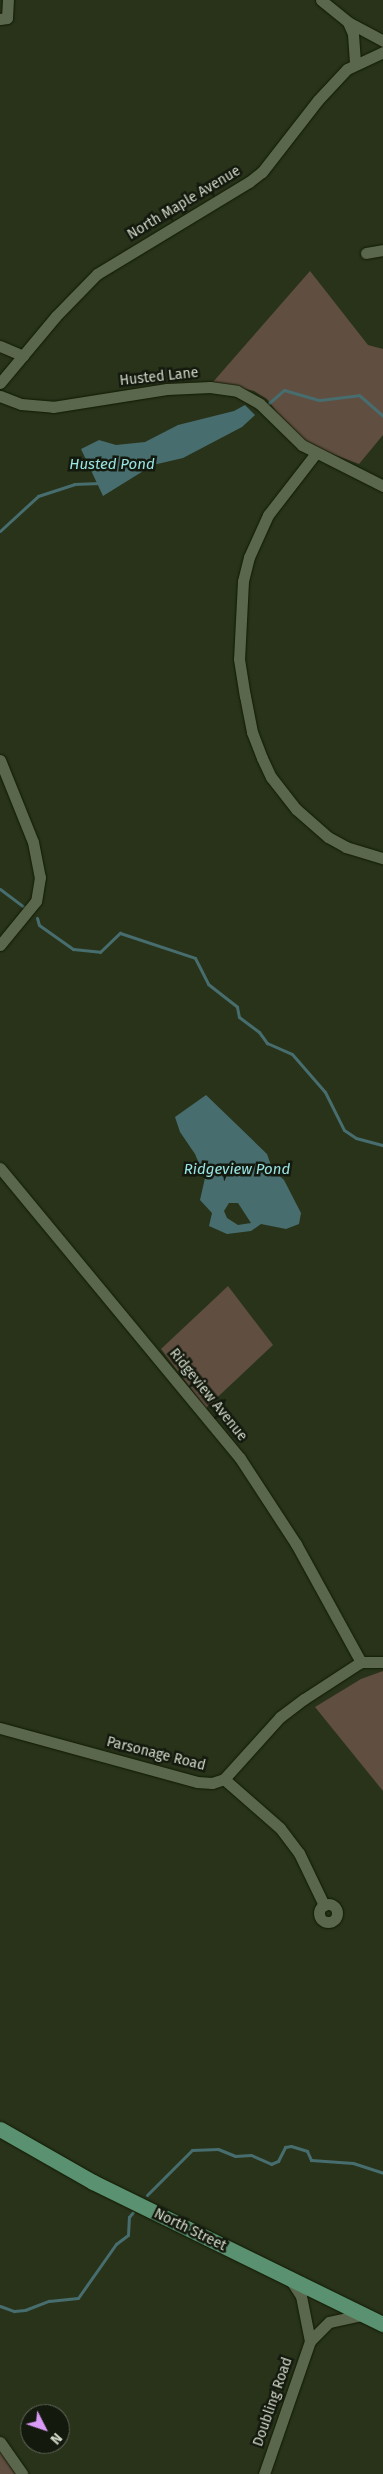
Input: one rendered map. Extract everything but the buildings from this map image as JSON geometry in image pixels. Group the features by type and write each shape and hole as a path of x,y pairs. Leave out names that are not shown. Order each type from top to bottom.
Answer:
{"main road":[{"name":"North Street","path":"0,2129 93,2182 383,2324"}],"street":[{"path":"0,19 7,18 8,0"},
{"path":"321,0 348,22 383,41"},
{"path":"348,22 353,34 355,64"},
{"name":"North Maple Avenue","path":"0,383 66,304 104,270 262,172 318,100 355,64 383,52"},
{"path":"366,253 383,250"},
{"path":"0,346 22,356"},
{"name":"Husted Lane","path":"0,396 21,404 53,407 167,389 210,387 238,392 260,404 286,433 316,453 383,486"},
{"path":"316,453 268,515 249,557 243,581 239,659 252,732 262,758 281,791 309,822 328,837 362,854 383,858"},
{"path":"0,760 33,842 40,877 36,901 0,945"},
{"name":"Ridgeview Avenue","path":"0,1168 240,1458 296,1544 361,1662"},
{"path":"324,1905 299,1852 280,1828 224,1779 280,1717 361,1662 383,1662"},
{"name":"Parsonage Road","path":"0,1728 197,1782 224,1779"},
{"path":"290,2279 301,2296 310,2341"},
{"name":"Doubling Road","path":"264,2474 310,2341 329,2322 363,2315"},
{"path":"0,2442 22,2474"}],"shaded area":[{"path":"310,271 368,345 383,349 383,435 359,464 317,448 291,431 267,399 254,391 213,382"},
{"path":"228,1286 273,1345 206,1408 161,1349"},
{"path":"383,1671 383,1791 315,1707 361,1679"},
{"path":"0,2447 18,2474 0,2474"}],"water":[{"name":"Husted Pond","path":"245,405 255,415 242,427 183,458 153,465 103,496 81,449 99,440 116,445 145,442 178,425 234,411"},
{"name":"Ridgeview Pond","path":"206,1095 267,1154 272,1168 284,1180 301,1213 299,1224 286,1229 261,1224 251,1231 227,1234 209,1226 212,1213 200,1200 205,1178 195,1154 180,1132 175,1117","holes":["229,1203 238,1203 251,1223 238,1225 227,1218 224,1211"]}],"waterway":[{"path":"269,403 284,390 320,400 359,395 383,416"},
{"path":"0,531 38,496 74,484 100,483"},
{"path":"0,889 25,908"},
{"path":"37,918 39,925 73,949 100,952 120,933 195,958 208,984 237,1007 239,1017 259,1032 267,1043 292,1054 325,1092 344,1130 356,1138 383,1145"},
{"path":"147,2195 192,2150 218,2149 235,2156 251,2155 271,2164 278,2161 285,2147 291,2146 307,2151 311,2160 353,2163 383,2173"},
{"path":"0,2306 14,2311 25,2310 49,2301 78,2298 116,2244 128,2235 129,2217 133,2212"}]}
